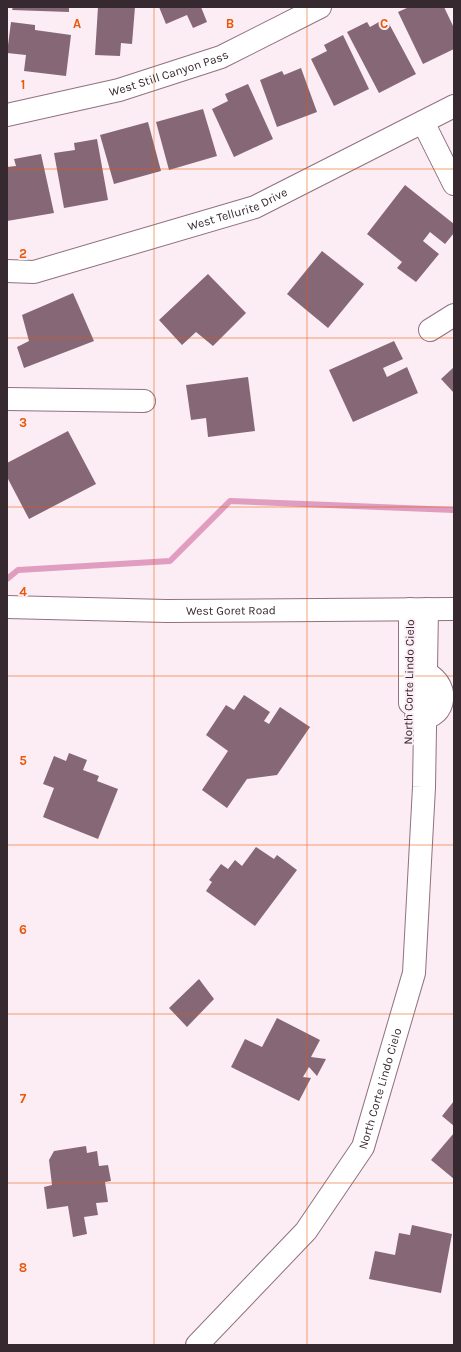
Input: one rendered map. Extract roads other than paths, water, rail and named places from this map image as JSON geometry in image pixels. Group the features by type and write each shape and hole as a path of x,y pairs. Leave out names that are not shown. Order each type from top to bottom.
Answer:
{"street":[{"name":"West Still Canyon Pass","path":"7,115 119,90 221,57 320,7"},
{"name":"West Tellurite Drive","path":"7,271 34,272 255,207 454,106"},
{"path":"423,122 454,184"},
{"path":"430,330 454,315"},
{"path":"7,399 144,401"},
{"name":"West Goret Road","path":"9,607 167,611 454,609"},
{"name":"North Corte Lindo Cielo","path":"197,1345 306,1231 363,1147 414,973 424,773 408,754 417,716 419,674 419,609"},
{"path":"417,716 434,713 439,708 443,694 438,680 419,674"}],"waterway":[{"path":"7,579 18,570 170,561 230,501 454,510"}]}
